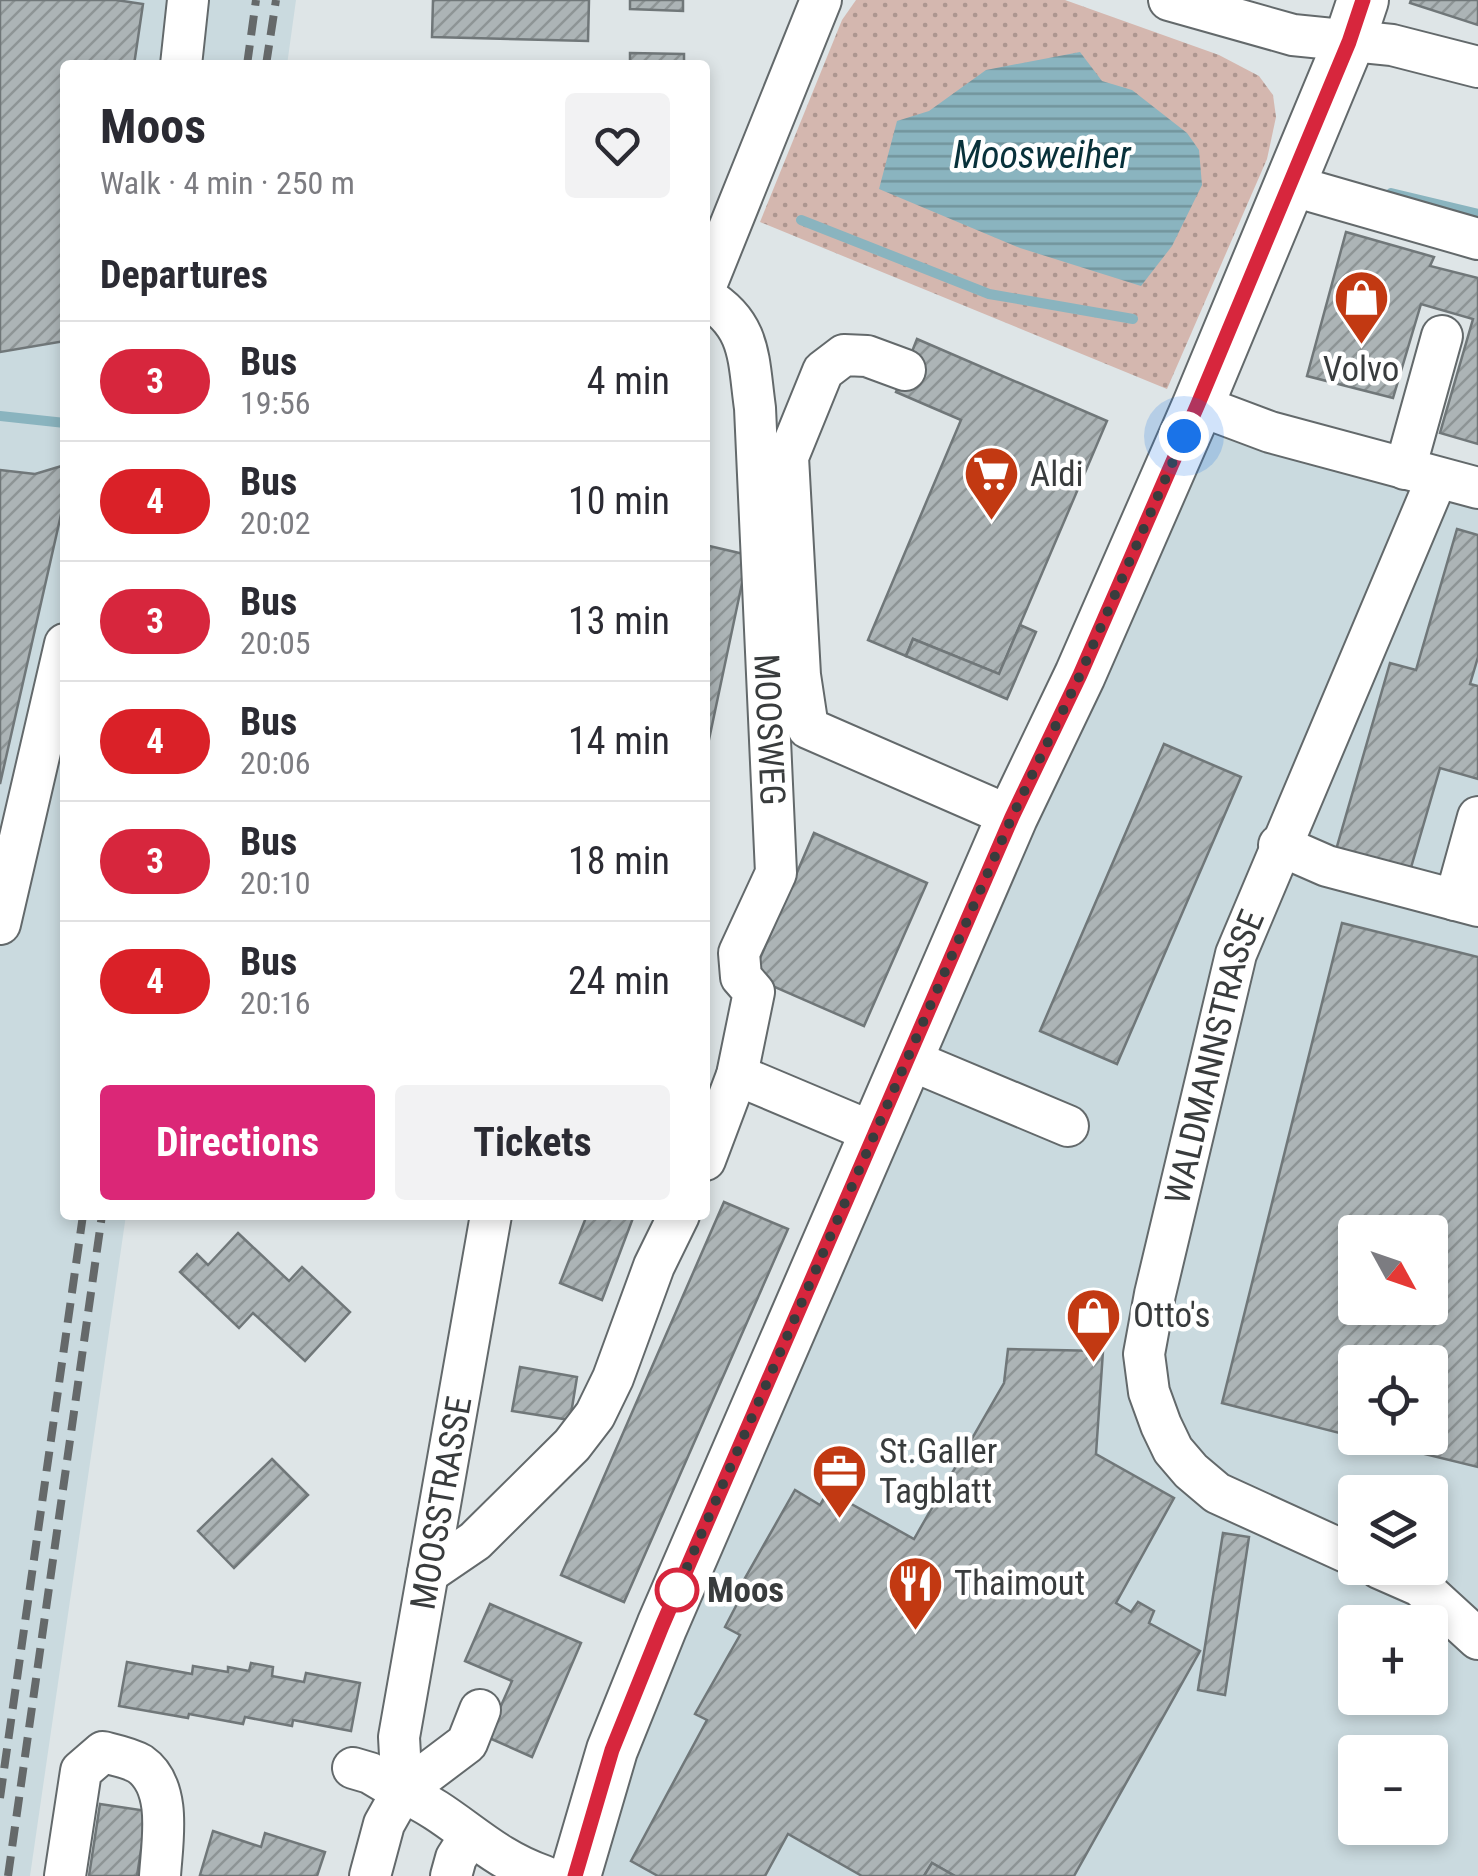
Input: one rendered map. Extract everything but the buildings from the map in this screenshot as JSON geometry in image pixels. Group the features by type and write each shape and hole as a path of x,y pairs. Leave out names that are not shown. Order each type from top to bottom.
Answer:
{"main road":[{"path":"575,1876 612,1750 662,1626 1012,817 1080,675 1198,404 1356,21"}],"street":[{"path":"182,60 188,0"},
{"path":"710,276 821,0"},
{"path":"1169,0 1293,35 1356,21 1406,48 1478,67"},
{"path":"1290,185 1478,240"},
{"name":"MOOSWEG","path":"710,301 735,320 746,341 755,408 776,873 740,953 741,977 754,992 737,1075 710,1147"},
{"name":"WALDMANNSTRASSE","path":"1338,1548 1218,1494 1190,1471 1174,1450 1149,1392 1144,1354 1236,954 1421,473 1442,336"},
{"path":"905,370 867,356 844,355 824,372 788,457 800,674 808,728 1012,817"},
{"path":"1198,404 1270,432 1478,488"},
{"path":"0,924 60,666"},
{"path":"1279,845 1328,866 1467,903 1478,817"},
{"path":"908,1058 1068,1126"},
{"path":"737,1075 877,1134"},
{"name":"MOOSSTRASSE","path":"370,1876 384,1824 402,1792 399,1737 491,1220"},
{"path":"428,1574 475,1541 572,1446 595,1415 613,1378 654,1266 677,1220"},
{"path":"1418,1585 1478,1639"},
{"path":"402,1792 466,1743 480,1710"},
{"path":"65,1876 81,1771 103,1752 137,1762 154,1776 163,1812 160,1876"},
{"path":"353,1768 370,1772 427,1802 502,1860 530,1874"},
{"path":"451,1876 456,1858 470,1836"}],"shaded area":[{"path":"0,0 296,0 288,60 60,60 60,1220 125,1220 30,1876 0,1876"},
{"path":"856,0 1065,0 1219,55 1259,76 1273,95 1276,117 1267,159 1167,389 760,222 842,20"},
{"path":"1198,405 1478,488 1478,1876 575,1876"}],"water":[{"name":"Moosweiher","path":"1080,52 1102,81 1132,90 1187,133 1199,150 1202,185 1172,246 1141,286 1020,248 879,189 897,121 929,111 986,70"}],"waterway":[{"path":"1391,193 1478,214"},
{"path":"801,220 989,294 1133,319"},
{"path":"0,416 60,422"}],"railway":[{"path":"248,60 256,0"},
{"path":"267,60 276,0"},
{"path":"0,1798 82,1220"},
{"path":"8,1876 101,1220"}],"bus line":[{"name":"3","path":"575,1876 612,1750 662,1626 1012,817 1080,675 1198,404 1363,0"}],"place":[{"name":"Volvo","path":"1361,347"},
{"name":"Aldi","path":"991,523"},
{"name":"Otto's","path":"1094,1364"},
{"name":"St.Galler Tagblatt","path":"840,1520"},
{"name":"Moos","path":"677,1590"},
{"name":"Thaimout","path":"915,1632"}],"route":[{"path":"677,1590 675,1595 1012,817 1080,675 1184,436"}]}
